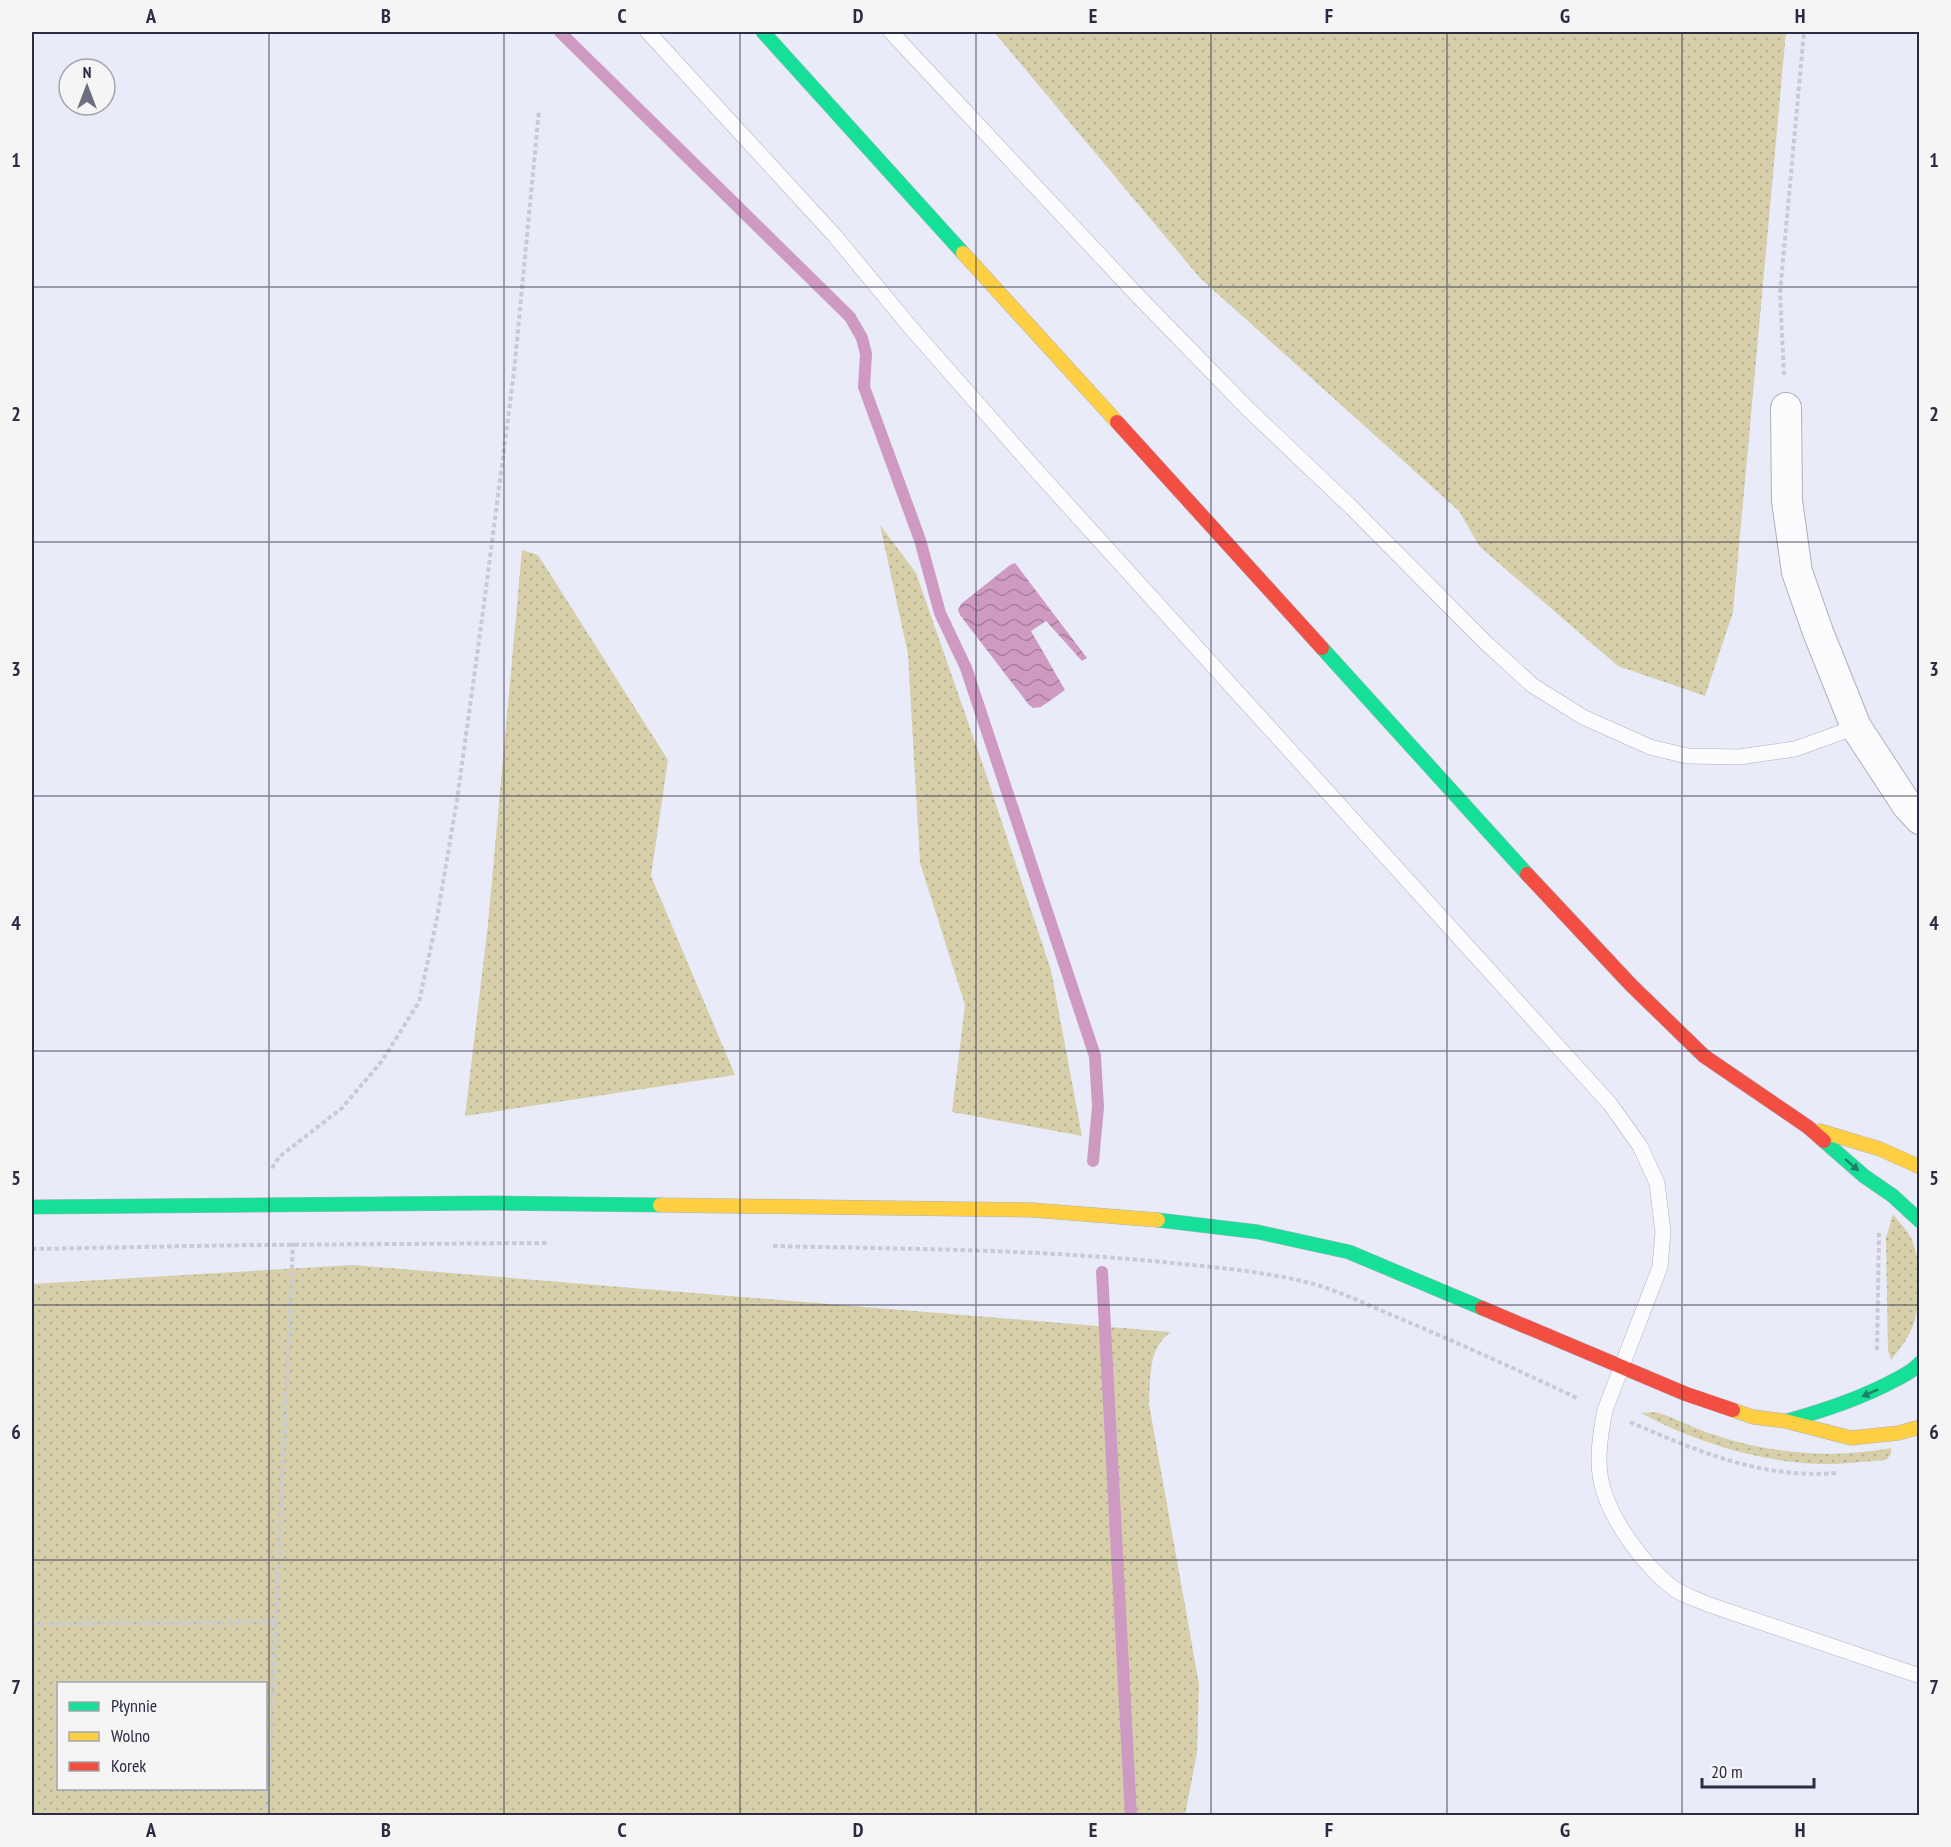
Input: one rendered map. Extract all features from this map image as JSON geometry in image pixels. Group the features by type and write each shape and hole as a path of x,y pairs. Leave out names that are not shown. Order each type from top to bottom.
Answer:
{"main road":[{"path":"763,32 1630,986 1704,1056 1808,1127 1920,1221"},
{"path":"1808,1127 1880,1149 1920,1167"},
{"path":"32,1207 496,1203 1032,1210 1128,1217 1258,1232 1349,1252 1686,1394 1753,1417 1785,1421 1851,1438 1898,1433 1920,1427"},
{"path":"1785,1421 1843,1405 1893,1383 1920,1363"}],"street":[{"path":"1786,408 1787,501 1797,572 1856,727 1907,805 1920,819"}],"lane":[{"path":"648,32 835,236 911,328 1035,469 1610,1104 1640,1146 1657,1183 1663,1232 1660,1267 1605,1410 1599,1459 1603,1491 1621,1527 1643,1560 1675,1590 1707,1604 1920,1676"},
{"path":"891,32 1138,296 1240,401 1351,507 1485,642 1532,685 1583,717 1650,747 1687,756 1739,757 1795,749 1856,727"}],"path":[{"path":"1786,408 1780,293 1804,32"},
{"path":"257,1205 257,1189 279,1157 342,1108 382,1061 419,1002 458,800 514,372 539,110"},
{"path":"267,1815 294,1206"},
{"path":"1879,1229 1877,1356 1893,1383"},
{"path":"32,1249 549,1243"},
{"path":"768,1245 1089,1254 1231,1269 1314,1284 1469,1347 1701,1452 1736,1463 1784,1473 1839,1473"},
{"path":"32,1624 276,1623"}],"shaded area":[{"path":"994,32 1786,32 1733,612 1705,696 1618,666 1480,547 1459,511 1200,278"},
{"path":"880,525 916,573 1051,970 1082,1136 952,1112 965,1005 920,863 908,654"},
{"path":"522,550 538,555 668,760 651,876 735,1075 465,1116 488,924"},
{"path":"1893,1214 1912,1240 1918,1260 1920,1284 1918,1308 1912,1328 1891,1360 1888,1351 1886,1238"},
{"path":"353,1265 1171,1332 1163,1339 1154,1355 1149,1404 1199,1684 1197,1753 1185,1815 32,1815 32,1284"},
{"path":"1655,1412 1707,1432 1758,1447 1825,1454 1891,1448 1891,1454 1886,1460 1834,1464 1782,1461 1740,1452 1699,1439 1641,1413"}],"water":[{"path":"1015,563 1087,658 1082,661 1046,621 1031,631 1065,690 1041,707 1033,708 1029,705 958,610 961,604"}],"waterway":[{"path":"560,32 850,317 862,338 866,354 864,387 920,540 940,613 966,668 1095,1056 1098,1107 1093,1161"},
{"path":"1102,1272 1131,1816"}],"traffic: fast":[{"path":"763,32 963,253"},
{"path":"1322,648 1527,874"},
{"path":"1824,1141 1864,1176 1893,1196 1920,1221"},
{"path":"32,1207 496,1203 660,1205"},
{"path":"1158,1220 1258,1232 1349,1252 1482,1308"},
{"path":"1787,1421 1829,1408 1884,1386 1920,1363"}],"traffic: slow":[{"path":"963,253 1117,422"},
{"path":"1820,1131 1880,1149 1920,1167"},
{"path":"660,1205 1032,1210 1158,1220"},
{"path":"1733,1410 1753,1417 1785,1421 1851,1438 1898,1433 1920,1427"}],"traffic: jam":[{"path":"1117,422 1322,648"},
{"path":"1527,874 1631,985 1704,1056 1808,1127 1824,1141"},
{"path":"1482,1308 1686,1394 1733,1410"}]}
